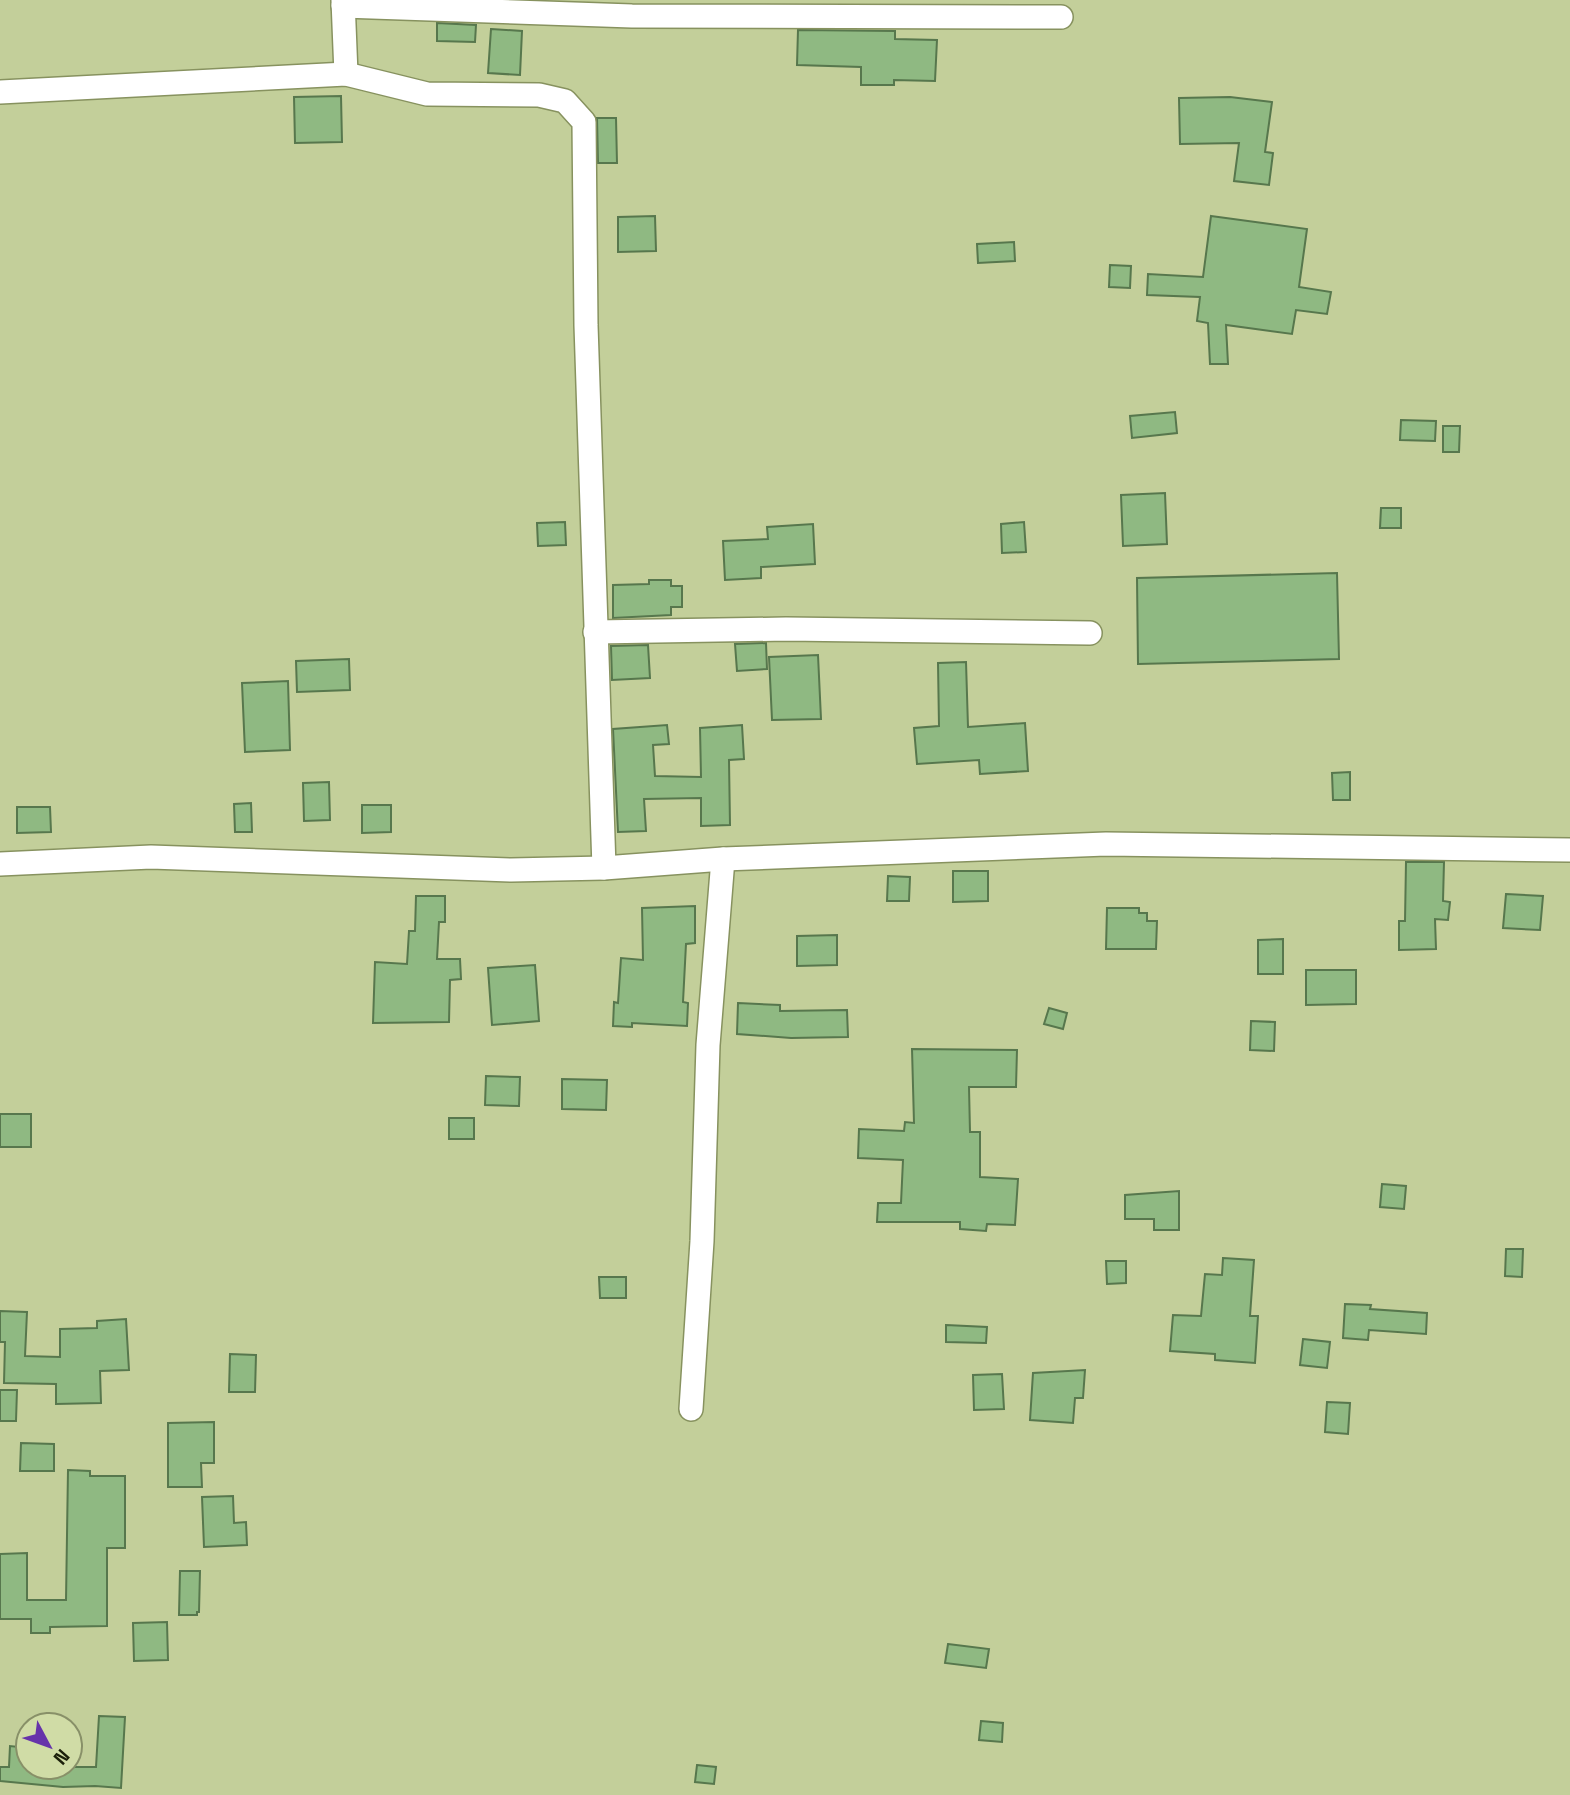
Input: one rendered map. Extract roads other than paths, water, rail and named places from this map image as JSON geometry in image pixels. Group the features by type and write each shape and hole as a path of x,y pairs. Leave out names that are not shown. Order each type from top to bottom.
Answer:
{"street":[{"path":"346,74 343,3 632,16 1061,17"},
{"path":"0,92 346,74 427,94 539,95 565,101 584,122 586,325 604,868"},
{"path":"595,632 786,629 1090,633"},
{"path":"0,864 151,857 511,870 1105,844 1570,850"},
{"path":"691,1409 702,1241 708,1045 723,859"}]}
